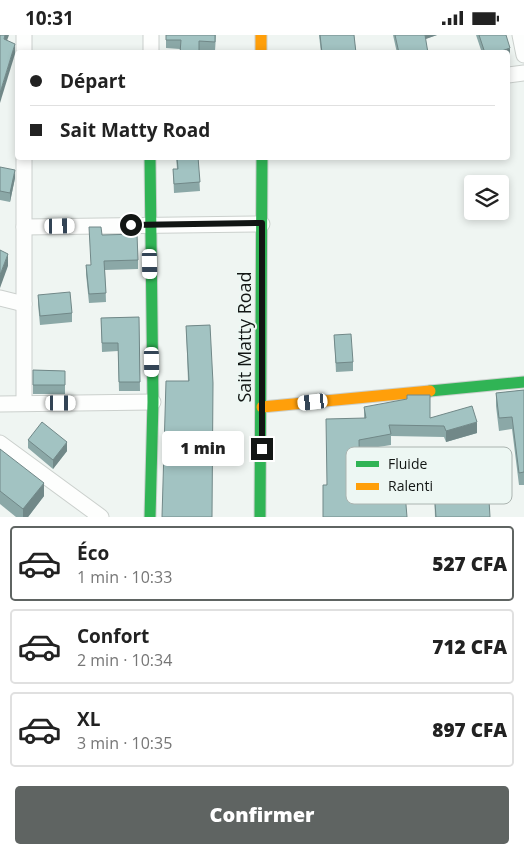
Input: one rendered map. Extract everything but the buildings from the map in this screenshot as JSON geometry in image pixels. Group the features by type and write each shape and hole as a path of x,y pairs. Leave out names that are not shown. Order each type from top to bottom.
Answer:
{"street":[{"path":"24,35 24,50"},
{"path":"151,35 151,50"},
{"path":"261,35 261,50"},
{"path":"520,35 524,55"},
{"path":"510,75 524,73"},
{"path":"24,160 24,403"},
{"path":"150,160 149,224 153,402 150,517"},
{"name":"Sait Matty Road","path":"260,517 262,160"},
{"path":"24,227 262,223"},
{"path":"0,298 24,304"},
{"path":"262,407 524,382"},
{"path":"0,404 153,402"},
{"path":"0,443 101,517"}],"traffic: fast":[{"path":"150,160 153,402 150,517"},
{"path":"260,517 262,160"},
{"path":"430,391 524,382"}],"traffic: slow":[{"path":"261,35 261,50"},
{"path":"262,407 430,391"}],"route":[{"path":"131,225 262,223 262,449"}]}
